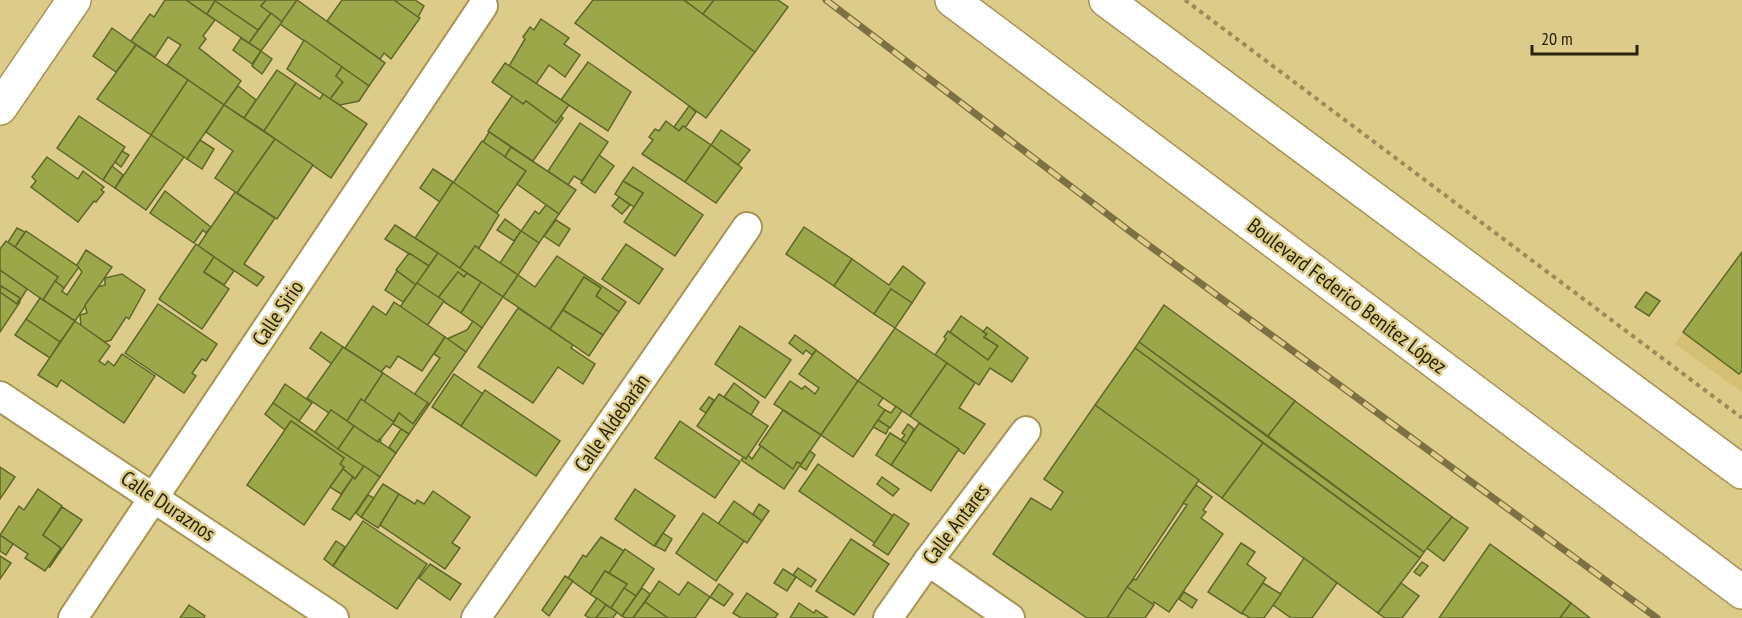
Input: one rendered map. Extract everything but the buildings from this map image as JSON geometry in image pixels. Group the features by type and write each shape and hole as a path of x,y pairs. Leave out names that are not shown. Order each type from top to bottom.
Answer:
{"main road":[{"path":"0,108 74,0"},
{"name":"Boulevard Federico Benítez López","path":"952,0 1742,592"},
{"path":"1106,0 1742,472"}],"street":[{"name":"Calle Sirio","path":"73,618 483,6"},
{"name":"Calle Aldebarán","path":"476,618 747,227"},
{"name":"Calle Duraznos","path":"0,396 334,618"},
{"name":"Calle Antares","path":"888,618 1026,431"},
{"path":"928,561 1010,618"}],"path":[{"path":"1185,0 1742,418"}],"shaded area":[{"path":"1742,252 1742,392 1675,344"}],"railway":[{"path":"826,0 1132,233 1657,618"}]}
